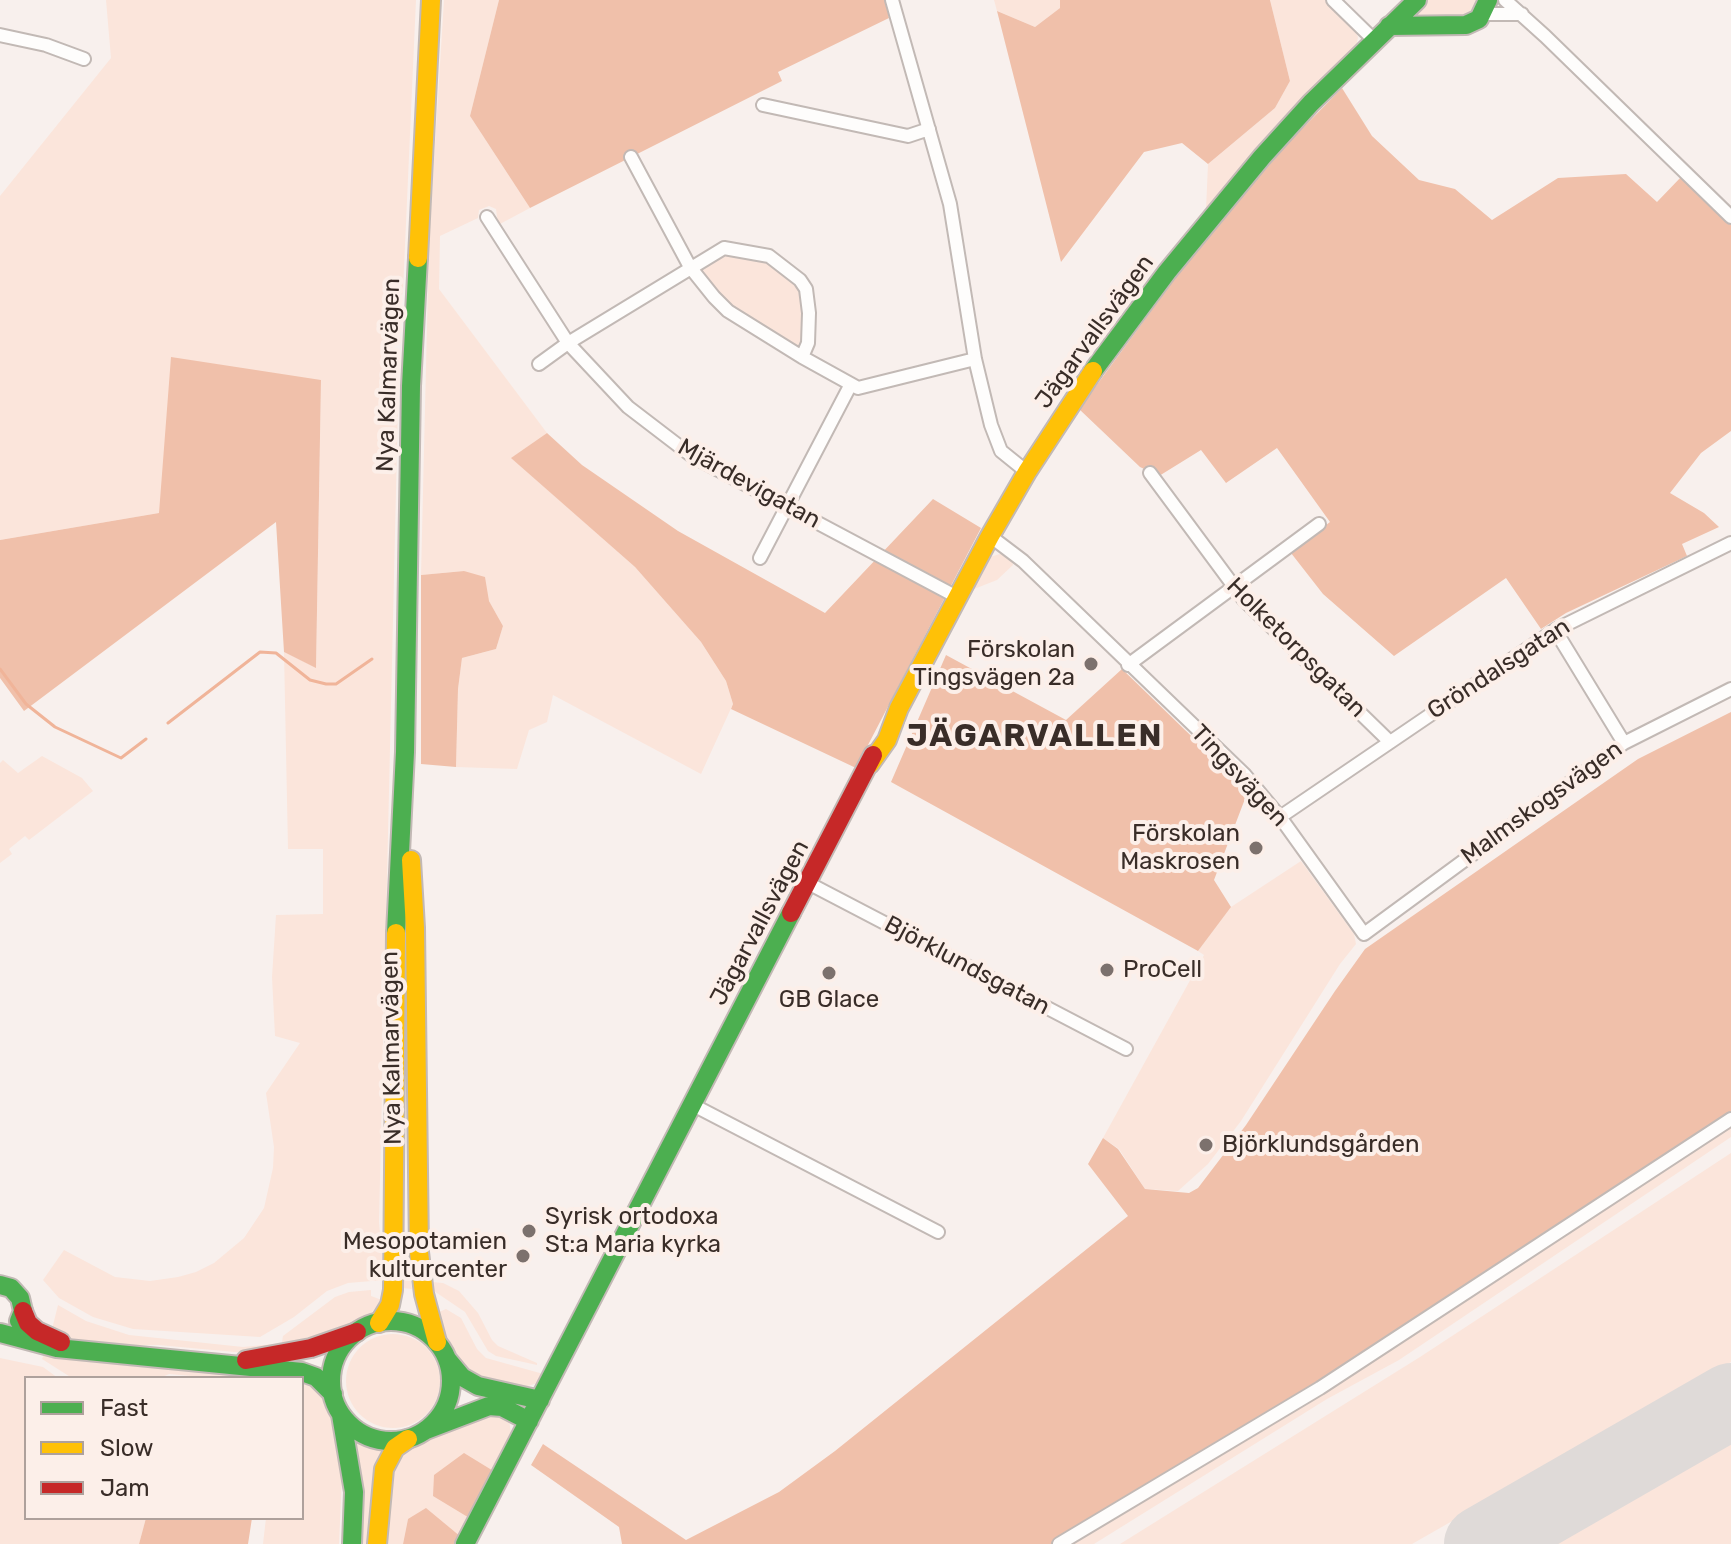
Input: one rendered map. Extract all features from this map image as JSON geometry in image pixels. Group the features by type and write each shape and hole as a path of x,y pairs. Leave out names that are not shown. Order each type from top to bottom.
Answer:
{"street":[{"name":"Nya Kalmarvägen","path":"379,1323 390,1305 393,1290 396,925 405,752 411,386 431,0"},
{"path":"892,0 950,204 975,359 991,425 1001,451 1027,472"},
{"path":"1333,0 1374,40"},
{"name":"Jägarvallsvägen","path":"465,1544 870,764 887,740 899,708 957,597 1027,472 1092,372 1167,272 1262,157 1374,40 1417,0"},
{"path":"1505,0 1731,217"},
{"path":"1389,26 1459,27 1472,23 1486,7 1522,14"},
{"path":"0,35 46,45 84,59"},
{"path":"763,105 908,136 929,129"},
{"path":"631,157 690,267 728,311 802,357 858,388 975,359"},
{"name":"Mjärdevigatan","path":"487,217 568,343 628,407 687,452 957,597"},
{"path":"539,364 724,248 769,256 800,280 806,289 809,313 808,343 802,357"},
{"path":"760,558 851,384"},
{"name":"Holketorpsgatan","path":"1150,473 1233,587 1390,742"},
{"path":"1128,665 1319,524"},
{"name":"Tingsvägen","path":"990,536 1023,561 1245,775 1280,817 1364,934"},
{"name":"Gröndalsgatan","path":"1280,817 1555,630 1731,543"},
{"path":"1555,630 1624,743"},
{"name":"Malmskogsvägen","path":"1364,934 1624,743 1731,689"},
{"name":"Nya Kalmarvägen","path":"405,752 415,928 419,1252 424,1294 437,1342"},
{"name":"Björklundsgatan","path":"808,883 1126,1049"},
{"path":"693,1105 938,1232"},
{"path":"1059,1544 1320,1388 1731,1119"},
{"path":"0,1285 16,1292 28,1323 47,1336 95,1351"},
{"path":"0,1332 13,1327 23,1311"},
{"path":"215,1363 277,1356 311,1348 379,1323 405,1323 417,1327 437,1342 462,1377 478,1386 540,1400"},
{"path":"0,1332 45,1346 309,1374 322,1381 352,1426 369,1436 388,1441 408,1439"},
{"path":"352,1544 354,1492 336,1402 334,1366 347,1341 357,1332"},
{"path":"426,1430 441,1414 450,1393 447,1359"},
{"path":"377,1544 384,1469 395,1448 426,1430 489,1406 502,1407 529,1421"}],"shaded area":[{"path":"106,0 416,0 403,290 392,351 398,404 379,1222 384,1280 348,1283 327,1291 294,1317 260,1337 133,1329 93,1317 59,1298 43,1280 64,1250 115,1277 150,1281 196,1272 214,1263 244,1238 264,1208 273,1168 274,1147 266,1093 300,1043 275,1036 272,977 276,915 323,914 323,849 288,849 284,652 316,667 321,381 159,513 0,540 0,196 111,58"},
{"path":"444,0 499,0 470,116 530,208 498,225 496,209 489,206 479,210 478,218 440,236 439,289 547,433 512,458 635,567 701,642 726,681 733,704 701,774 553,695 547,722 529,730 517,769 456,767 462,658 496,649 503,626 489,601 464,571 421,575 429,241"},
{"path":"499,0 886,0 889,18 778,72 782,81 530,208 470,116"},
{"path":"994,0 1060,0 1060,8 1035,27 997,11"},
{"path":"1060,0 1270,0 1290,81 1275,108 1208,164 1182,143 1144,152 1061,262 997,11 1035,27 1060,8"},
{"path":"1270,0 1326,0 1353,26 1358,37 1356,48 1206,210 1208,164 1275,108 1290,81"},
{"path":"1426,0 1482,0 1469,19 1413,19 1410,15"},
{"path":"1342,88 1372,136 1419,180 1455,189 1492,220 1558,178 1626,174 1657,202 1681,177 1731,222 1731,431 1701,453 1670,493 1704,513 1719,527 1682,544 1687,556 1566,613 1541,629 1506,578 1394,656 1323,594 1291,553 1330,522 1277,448 1226,483 1201,450 1159,476 1140,467 1079,409 1199,246 1291,140"},
{"path":"727,253 762,259 799,288 804,301 804,342 800,349 733,310 703,275 703,265"},
{"path":"171,357 321,380 316,668 284,652 276,522 24,711 0,678 0,540 159,513"},
{"path":"547,433 582,465 678,531 825,613 933,499 981,528 856,768 731,709 733,704 726,681 701,642 635,567 511,458"},
{"path":"1003,553 1012,560 1013,565 997,580 974,589 967,598 984,562"},
{"path":"464,571 485,577 489,601 503,626 496,649 462,658 456,767 421,764 421,575"},
{"path":"946,655 1066,720 1122,669 1248,791 1214,880 1231,907 1198,951 891,782"},
{"path":"1731,712 1731,1112 1322,1380 1053,1544 622,1544 619,1527 531,1465 543,1444 686,1540 779,1492 835,1451 1128,1216 1088,1164 1103,1138 1118,1149 1145,1189 1189,1193 1198,1188 1246,1125 1365,949 1638,759"},
{"path":"42,756 82,778 93,791 29,840 25,836 9,849 12,854 0,863 0,763 3,760 18,773"},
{"path":"1301,861 1354,934 1356,944 1340,964 1241,1121 1208,1164 1178,1191 1145,1189 1119,1149 1103,1138 1204,955 1198,951 1231,907"},
{"path":"405,960 405,1242 412,1289 402,1288 400,1244"},
{"path":"1731,1126 1731,1137 1399,1360 1327,1399 1094,1544 1071,1544 1323,1392"},
{"path":"1731,1153 1731,1362 1412,1544 1120,1544 1420,1357"},
{"path":"432,1282 443,1283 459,1291 478,1313 498,1346 537,1365 496,1356 488,1351 465,1312 434,1291"},
{"path":"371,1290 371,1296 382,1300 366,1319 349,1328 281,1348 283,1336 335,1297"},
{"path":"58,1305 86,1321 129,1335 243,1347 274,1344 274,1352 257,1354 158,1345 103,1346 71,1341 51,1333"},
{"path":"446,1309 461,1318 477,1349 486,1358 547,1375 538,1383 521,1388 478,1377 466,1370 445,1335 439,1312"},
{"path":"384,1334 402,1334 427,1347 437,1363 440,1381 437,1399 427,1415 402,1428 384,1428 359,1415 346,1390 346,1372 359,1347"},
{"path":"45,1352 255,1376 69,1376 42,1359"},
{"path":"0,1358 43,1367 55,1376 24,1376 24,1520 145,1520 139,1544 0,1544"},
{"path":"304,1378 310,1379 323,1390 336,1432 342,1477 339,1544 263,1544 266,1520 304,1520"},
{"path":"494,1412 509,1420 511,1433 461,1537 408,1519 403,1544 387,1544 393,1471 404,1452 465,1421"},
{"path":"356,1437 383,1447 375,1466 367,1544 361,1544 364,1501"},
{"path":"1731,1440 1731,1544 1548,1544"},
{"path":"464,1453 495,1472 471,1519 433,1496 434,1475"},
{"path":"426,1508 461,1537 458,1544 403,1544 408,1519"},
{"path":"145,1520 252,1520 248,1544 139,1544"}],"waterway":[{"path":"168,723 260,652 276,653 310,680 326,684 336,684 372,659"},
{"path":"0,669 26,704 55,727 121,758 146,739"}],"runway":[{"path":"1482,1544 1731,1401"}],"traffic: fast":[{"path":"1093,371 1167,272 1262,157 1311,103 1417,0"},
{"path":"1389,26 1466,25 1479,19 1488,0"},
{"path":"396,933 405,752 411,386 418,258"},
{"path":"465,1544 791,913"},
{"path":"0,1285 11,1288 20,1298 23,1311 19,1321"},
{"path":"391,1321 414,1326 433,1339 446,1358 451,1381 446,1404 433,1423 414,1436 391,1441 368,1436 349,1423 336,1404 331,1381 336,1358 349,1339 368,1326 391,1321"},
{"path":"0,1333 57,1348 302,1372 316,1377 333,1394"},
{"path":"447,1359 462,1377 478,1386 540,1400"},
{"path":"426,1430 489,1406 502,1407 529,1421"},
{"path":"341,1415 354,1492 352,1544"}],"traffic: slow":[{"path":"418,258 431,0"},
{"path":"870,764 887,740 899,708 990,536 1027,472 1093,371"},
{"path":"411,860 415,928 419,1252 424,1294 437,1342"},
{"path":"379,1323 390,1305 393,1290 396,933"},
{"path":"377,1544 384,1469 395,1448 408,1439"}],"traffic: jam":[{"path":"791,913 873,755"},
{"path":"23,1311 28,1323 37,1331 61,1342"},
{"path":"246,1360 311,1348 357,1332"}],"place":[{"name":"Förskolan Tingsvägen 2a","path":"1091,664"},
{"name":"Förskolan Maskrosen","path":"1256,848"},
{"name":"ProCell","path":"1107,970"},
{"name":"GB Glace","path":"829,973"},
{"name":"Björklundsgården","path":"1206,1145"},
{"name":"Syrisk ortodoxa St:a Maria kyrka","path":"529,1231"},
{"name":"Mesopotamien kulturcenter","path":"523,1256"}],"district":[{"name":"JÄGARVALLEN","path":"1035,737"}]}
